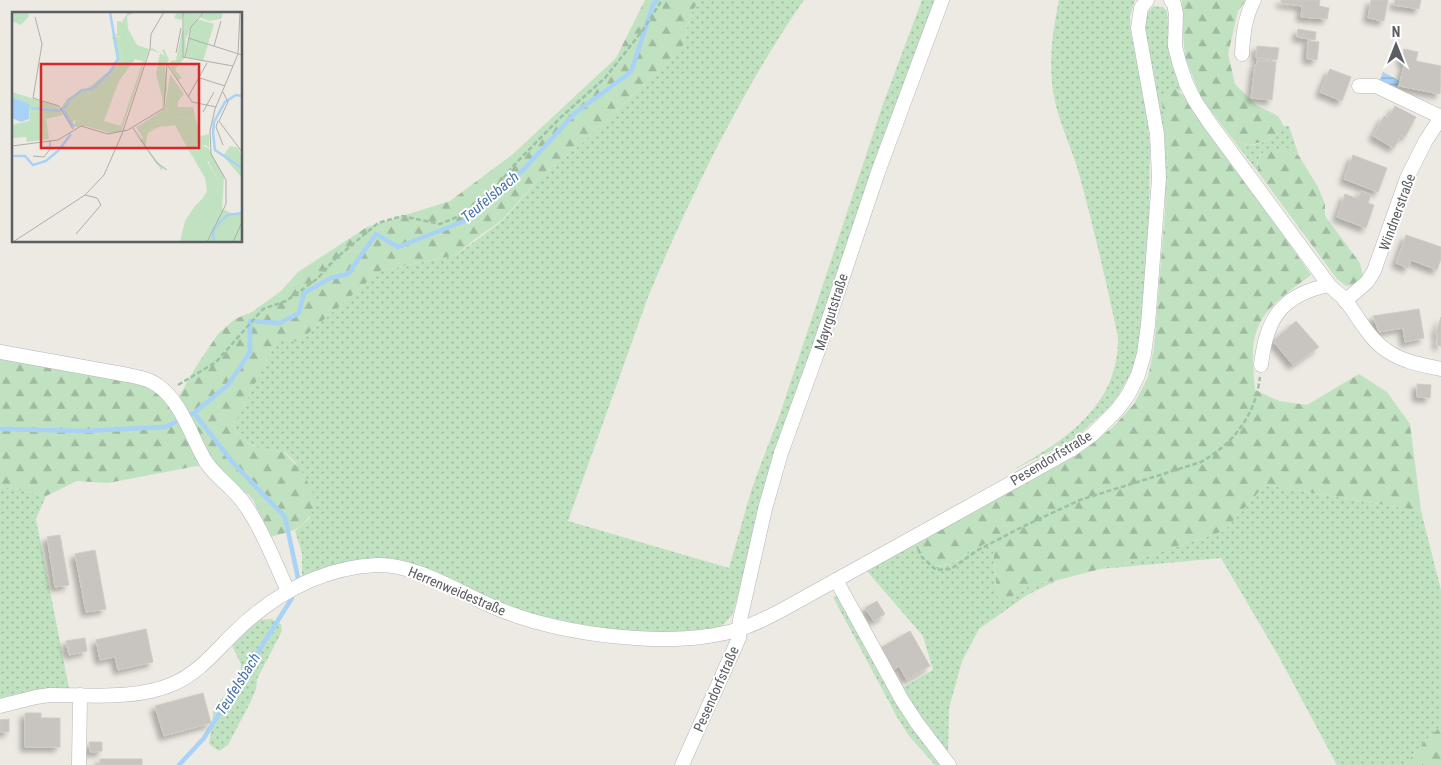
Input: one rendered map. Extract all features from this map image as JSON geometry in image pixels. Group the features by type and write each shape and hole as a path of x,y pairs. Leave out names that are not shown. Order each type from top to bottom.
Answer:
{"street":[{"name":"Mayrgutstraße","path":"740,629 764,509 779,460 881,163 942,0"},
{"name":"Pesendorfstraße","path":"682,765 736,646 740,629 756,623 836,580 1071,450 1093,434 1117,410 1128,395 1138,374 1144,354 1148,325 1159,178 1157,134 1138,28 1141,8 1147,0"},
{"path":"1171,0 1176,14 1176,46 1186,83 1195,101 1226,146 1329,284 1387,351 1418,364 1441,369"},
{"path":"1242,54 1244,27 1254,0"},
{"name":"Windnerstraße","path":"1345,301 1367,282 1374,271 1408,178 1425,142 1441,117 1376,86 1359,86"},
{"path":"1261,365 1265,338 1269,327 1284,305 1305,292 1329,284"},
{"path":"0,352 128,375 144,379 166,392 183,417 206,462 242,500 251,513 288,591"},
{"name":"Herrenweidestraße","path":"0,706 36,697 134,694 174,684 189,676 203,664 257,612 288,591 342,570 378,565 398,566 416,572 497,608 532,621 606,636 677,638 707,636 740,629"},
{"path":"836,580 902,700 949,765"},
{"path":"79,765 80,695"}],"path":[{"path":"166,392 216,362 263,309 286,301 318,279 335,259 378,223 402,216 440,224 479,208 513,166 560,118 605,78 643,30 662,0"},
{"path":"913,537 922,557 936,570 951,569 978,550 1080,500 1201,462 1218,452 1245,422 1254,401 1260,379 1261,365"}],"green space":[{"path":"645,0 699,0 690,16 682,49 581,144 545,172 502,220 456,255 380,271 298,342 278,338 233,427 244,440 255,447 284,452 304,474 317,502 308,518 299,527 270,537 254,501 248,494 239,491 216,468 178,398 218,334 235,319 252,312 281,291 298,272 367,227 450,201 513,154 616,58"},
{"path":"699,0 804,0 781,34 738,107 681,221 648,297 568,521 729,568 752,488 780,414 883,104 922,0 936,0 844,261 829,295 825,317 732,615 722,626 706,631 624,631 536,615 384,560 342,564 302,578 302,553 295,531 310,518 295,462 285,452 260,449 241,439 233,427 278,338 298,342 380,271 456,255 502,221 545,172 581,144 682,49 690,16"},
{"path":"1059,0 1135,0 1130,16 1131,33 1147,115 1150,147 1149,221 1139,349 1132,371 1118,396 1106,410 1073,440 1011,471 1051,447 1085,418 1099,402 1109,383 1116,361 1118,337 1101,259 1078,172 1053,93 1051,66 1054,26"},
{"path":"1182,0 1246,0 1238,11 1228,54 1235,84 1256,105 1278,116 1284,126 1280,134 1266,141 1249,145 1234,141 1201,98 1185,57 1181,11"},
{"path":"1153,6 1163,7 1167,11 1170,51 1181,92 1175,89 1167,146 1168,174 1165,210 1165,171 1144,27 1144,17"},
{"path":"1169,89 1175,89 1187,98 1311,275 1286,293 1271,307 1260,323 1253,346 1255,390 1279,401 1307,405 1359,374 1387,392 1410,424 1421,511 1265,485 1224,531 1139,559 1031,585 1006,600 998,600 993,550 986,543 952,563 935,567 923,555 917,542 1032,480 1088,447 1113,427 1134,404 1148,377 1154,348 1168,174 1162,102 1164,93"},
{"path":"1284,126 1289,126 1299,156 1287,148 1260,155 1257,164 1258,172 1234,141 1248,145 1260,143 1274,137"},
{"path":"1287,148 1299,156 1318,187 1325,204 1325,216 1360,263 1363,276 1354,285 1346,286 1337,279 1258,172 1258,160 1265,150"},
{"path":"0,356 145,383 166,398 202,465 108,483 77,481 46,496 0,486"},
{"path":"1265,485 1421,511 1441,590 1441,726 1425,741 1405,765 1337,765 1279,657 1221,558 1100,569 1139,559 1224,531"},
{"path":"0,486 46,496 36,519 69,688 40,689 0,698"},
{"path":"917,542 923,555 936,567 952,563 986,543 993,549 998,600 1006,600 1031,585 1058,580 1027,595 979,629 962,661 949,708 948,756 955,765 935,765 909,736 833,597 849,593 901,689 933,670 923,636 866,570"},
{"path":"271,619 281,624 282,631 257,679 256,689 250,703 228,745 219,751 209,744 214,708 240,674 241,664 232,646 242,630 247,626 257,621"},
{"path":"1441,726 1441,765 1405,765 1425,741"}],"water":[{"path":"1383,72 1400,81 1396,88 1380,80"}],"building":[{"path":"1281,0 1320,0 1319,6 1329,8 1327,19 1301,17 1302,6 1281,3"},
{"path":"1371,0 1388,0 1384,21 1368,18"},
{"path":"1395,0 1421,0 1419,9 1394,5"},
{"path":"1298,29 1316,32 1315,40 1297,37"},
{"path":"1308,41 1319,42 1317,60 1307,59"},
{"path":"1257,46 1279,48 1277,60 1256,58"},
{"path":"1404,49 1418,52 1416,61 1441,66 1440,94 1399,86 1405,62 1401,62"},
{"path":"1257,60 1276,62 1272,100 1251,98"},
{"path":"1330,69 1351,77 1342,101 1320,92"},
{"path":"1395,106 1416,117 1405,137 1401,135 1394,148 1373,136 1384,116 1388,118"},
{"path":"1353,155 1387,168 1378,192 1344,179"},
{"path":"1361,191 1371,195 1368,203 1374,205 1366,228 1337,217 1345,194 1358,199"},
{"path":"1406,235 1441,247 1441,259 1437,270 1411,260 1408,268 1396,263"},
{"path":"1419,309 1424,338 1405,342 1403,328 1379,332 1373,316"},
{"path":"1441,317 1441,346 1437,345 1438,334 1436,333"},
{"path":"1296,321 1319,347 1293,365 1273,341"},
{"path":"1417,384 1431,385 1430,398 1417,397"},
{"path":"60,535 69,585 55,587 47,537"},
{"path":"95,550 106,609 86,612 75,554"},
{"path":"877,601 885,614 874,621 865,608"},
{"path":"146,629 153,662 118,670 115,657 100,660 96,640"},
{"path":"910,631 930,666 907,680 899,666 893,670 880,648"},
{"path":"85,638 87,651 69,655 66,641"},
{"path":"203,693 211,723 164,736 155,706"},
{"path":"25,713 41,713 41,718 60,718 60,747 25,747"},
{"path":"9,719 9,732 0,732 0,720"},
{"path":"89,742 102,742 102,751 90,752"},
{"path":"100,759 142,759 142,765 100,765"}],"waterway":[{"name":"Teufelsbach","path":"0,429 83,431 165,427 194,413 228,385 250,352 250,321 280,323 299,313 304,293 331,278 348,274 376,234 398,247 467,220 525,168 575,113 631,72 653,5 657,0"},
{"name":"Teufelsbach","path":"194,413 234,464 285,517 298,578"},
{"name":"Teufelsbach","path":"179,765 204,738 292,598"}]}
